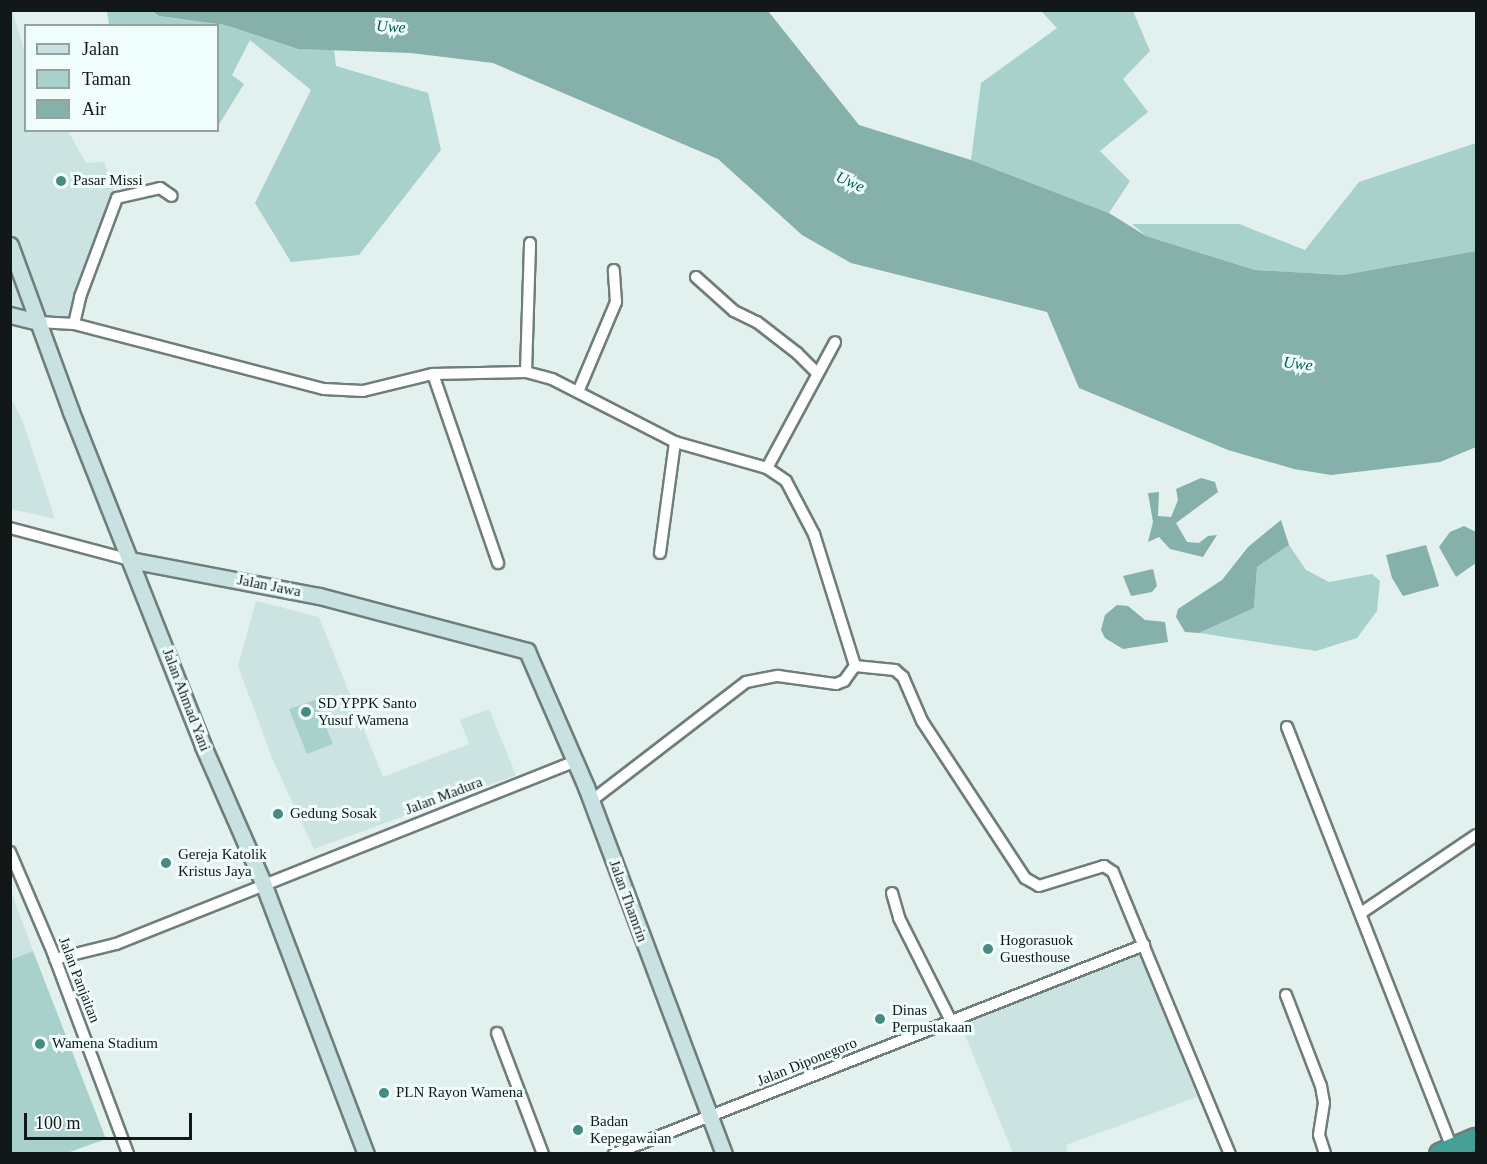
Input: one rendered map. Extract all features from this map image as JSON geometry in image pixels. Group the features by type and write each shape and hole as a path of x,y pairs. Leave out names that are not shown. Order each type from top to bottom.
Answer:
{"highway":[{"path":"1449,1152 1476,1139"}],"main road":[{"name":"Jalan Ahmad Yani","path":"10,245 130,560 203,746 262,883 366,1154"},
{"path":"10,315 38,322"},
{"name":"Jalan Jawa","path":"130,560 319,596 527,651"},
{"name":"Jalan Thamrin","path":"527,651 591,801 724,1154"}],"street":[{"path":"74,324 80,297 117,198 160,188 172,196"},
{"path":"526,372 530,243"},
{"path":"578,392 616,302 614,270"},
{"path":"696,277 734,311 757,322 804,358 817,373"},
{"path":"38,322 74,324 324,390 363,391 433,374 526,372 578,392 675,442 767,468 786,481 814,534 855,666"},
{"path":"767,468 835,342"},
{"path":"433,374 498,563"},
{"path":"660,553 675,442"},
{"name":"Jalan Jawa","path":"10,528 130,560"},
{"path":"591,801 746,682 778,676 836,684 844,681 855,666"},
{"path":"855,666 895,670 903,677 922,721 1025,878 1040,886 1104,866 1113,872 1230,1154"},
{"path":"1287,727 1361,913 1449,1152"},
{"name":"Jalan Madura","path":"55,959 116,944 262,883 575,761"},
{"path":"1361,913 1476,835"},
{"name":"Jalan Panjaitan","path":"10,852 55,959 128,1154"},
{"path":"892,893 899,918 951,1021"},
{"name":"Jalan Diponegoro","path":"614,1154 1144,945"},
{"path":"1286,995 1321,1086 1324,1103 1319,1135 1325,1154"},
{"path":"497,1033 543,1154"}],"shaded area":[{"name":"Pasar Missi","path":"12,10 24,50 24,132 69,132 86,163 104,162 116,195 69,324 11,311"},
{"path":"10,396 23,422 55,519 11,509"},
{"name":"SD YPPK Santo Yusuf Wamena","path":"256,601 319,617 383,777 469,744 460,720 489,709 516,775 314,849 272,758 238,666"},
{"path":"10,889 34,953 10,962"},
{"path":"1142,953 1197,1097 1066,1145 1068,1153 1013,1153 960,1023"}],"green space":[{"path":"107,11 151,11 159,16 218,24 109,24"},
{"path":"1041,11 1133,11 1150,51 1123,79 1148,112 1100,151 1130,181 1109,213 971,160 981,83 1057,28"},
{"path":"219,24 298,49 334,50 336,66 428,93 441,150 359,255 291,262 255,203 311,90 250,40 232,75 244,84 219,124"},
{"path":"1476,143 1476,251 1343,275 1255,270 1146,236 1132,224 1239,224 1305,250 1359,182"},
{"path":"1289,545 1306,570 1329,582 1372,574 1380,581 1377,611 1357,638 1316,651 1199,633 1254,608 1257,567"},
{"path":"315,700 333,744 307,754 289,709"},
{"name":"Wamena Stadium","path":"33,951 106,1139 67,1153 11,1153 11,960"}],"water":[{"name":"Uwe","path":"152,11 768,11 859,125 971,160 1109,213 1146,236 1255,270 1343,275 1476,251 1476,447 1440,462 1331,475 1294,469 1228,450 1079,388 1047,312 851,263 802,235 718,159 493,63 411,53 298,49 225,25 159,16"},
{"path":"1201,478 1215,482 1218,492 1176,523 1187,542 1199,543 1208,536 1217,535 1203,557 1170,549 1159,537 1148,542 1153,522 1148,493 1159,492 1158,516 1171,517 1178,500 1176,489"},
{"path":"1281,520 1289,545 1257,567 1254,608 1199,633 1185,632 1176,617 1178,609 1222,580 1248,547"},
{"path":"1464,526 1476,532 1476,563 1456,577 1439,547 1450,532"},
{"path":"1426,545 1439,586 1403,596 1392,578 1386,555"},
{"path":"1153,569 1157,586 1152,592 1131,596 1123,576"},
{"path":"1117,605 1128,606 1145,620 1165,622 1168,642 1123,649 1105,638 1101,630 1105,615"}],"place":[{"name":"Pasar Missi","path":"61,181"},
{"name":"SD YPPK Santo Yusuf Wamena","path":"306,712"},
{"name":"Gedung Sosak","path":"278,814"},
{"name":"Gereja Katolik Kristus Jaya","path":"166,863"},
{"name":"Hogorasuok Guesthouse","path":"988,949"},
{"name":"Dinas Perpustakaan","path":"880,1019"},
{"name":"Wamena Stadium","path":"40,1044"},
{"name":"PLN Rayon Wamena","path":"384,1093"},
{"name":"Badan Kepegawaian","path":"578,1130"}]}
